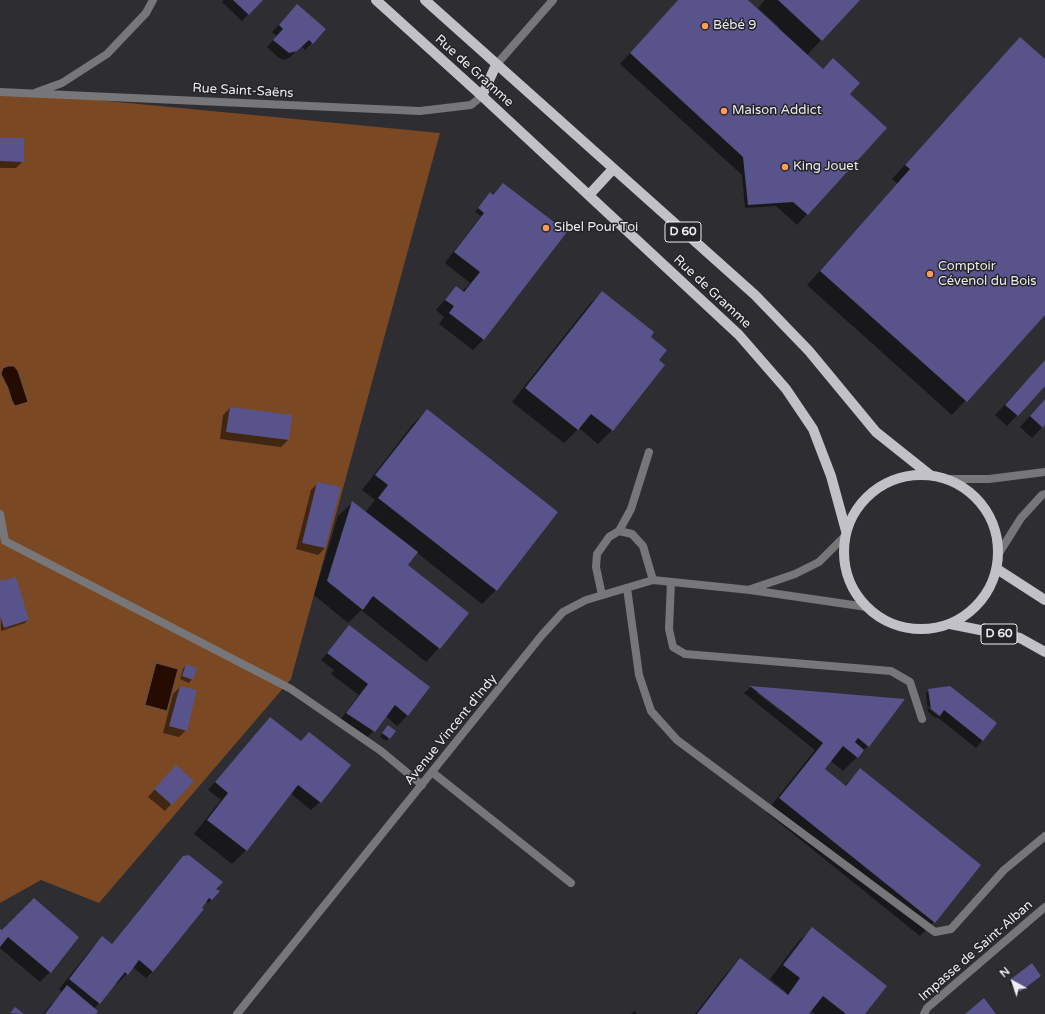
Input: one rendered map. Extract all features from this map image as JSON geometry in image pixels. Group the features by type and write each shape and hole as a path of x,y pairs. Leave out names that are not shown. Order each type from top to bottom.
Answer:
{"main road":[{"name":"Rue de Gramme","path":"376,0 482,96 739,335 786,389 813,429 831,476 846,534"},
{"name":"Rue de Gramme","path":"425,0 755,295 809,351 876,432 930,475"},
{"path":"482,96 496,65"},
{"path":"589,196 613,169"},
{"path":"930,475 948,479 965,488 979,501 990,517 997,534 999,554 997,569 987,592 971,611 950,624 928,629 906,628 885,621 867,608 855,593 847,575 844,556 846,534 858,506 878,488 903,477 930,475"},
{"path":"997,569 1045,600"},
{"name":"D 60","path":"950,624 1020,638 1045,652"}],"street":[{"path":"35,94 62,83 107,54 146,13 153,0"},
{"path":"496,65 553,0"},
{"name":"Rue Saint-Saëns","path":"0,92 420,111 471,105 482,96"},
{"path":"602,596 596,567 597,554 609,537 619,531 631,509 649,452"},
{"path":"948,479 989,479 1045,472"},
{"path":"999,554 1021,518 1045,494"},
{"path":"0,514 5,541 291,689 381,751 422,784"},
{"path":"619,531 632,534 643,546 653,580"},
{"name":"Avenue Vincent d'Indy","path":"750,590 795,574 819,562 846,534"},
{"name":"Avenue Vincent d'Indy","path":"237,1014 542,635 564,612 586,600 653,580 750,590 867,608"},
{"path":"671,582 669,628 673,647 685,654 891,671 910,682 922,719"},
{"path":"627,588 639,674 651,711 677,740 935,932 951,929 1004,870 1045,836"},
{"path":"432,772 571,883"},
{"name":"Impasse de Saint-Alban","path":"924,1014 927,1008 1045,907"}],"shaded area":[{"path":"0,94 35,94 440,133 291,679 99,903 41,880 0,903"},
{"path":"14,366 18,371 28,402 15,406 12,401 8,388 1,374 3,368"},
{"path":"156,663 178,669 167,711 145,705"}],"building":[{"path":"233,0 263,0 249,15"},
{"path":"678,0 748,0 823,69 833,58 860,83 850,94 887,128 808,215 793,202 748,205 743,157 630,53"},
{"path":"778,0 860,0 822,41"},
{"path":"297,4 326,29 313,44 309,40 297,51 289,53 273,40 283,29 279,25"},
{"path":"1020,37 1045,59 1045,315 967,402 820,271 910,169 905,165"},
{"path":"0,138 24,138 24,162 0,161"},
{"path":"503,183 567,232 484,340 449,313 454,306 445,300 456,286 464,292 480,272 454,252 484,213 478,208 490,192 493,195"},
{"path":"602,291 654,332 651,337 667,350 659,360 665,365 613,431 591,414 578,430 525,388"},
{"path":"1045,360 1045,386 1018,416 1005,405"},
{"path":"1045,399 1045,425 1043,428 1030,416"},
{"path":"230,407 292,415 289,440 226,432"},
{"path":"427,409 558,512 497,591 378,498 388,485 375,475"},
{"path":"317,482 341,487 325,548 302,543"},
{"path":"352,501 418,552 408,565 469,613 440,649 373,596 363,610 327,581"},
{"path":"16,577 29,620 4,628 0,616 0,578 1,581"},
{"path":"349,625 430,687 408,716 395,705 375,732 346,713 368,684 327,653"},
{"path":"186,664 197,668 193,680 182,676"},
{"path":"180,686 197,690 187,731 169,726"},
{"path":"750,686 905,699 869,747 858,738 855,742 864,750 858,758 843,746 825,769 846,786 860,768 981,865 935,923 779,798 823,743"},
{"path":"950,686 997,723 983,741 944,710 940,716 931,709 928,689"},
{"path":"270,717 301,741 309,732 351,765 321,803 298,785 247,851 207,820 228,793 215,782"},
{"path":"388,725 396,731 390,739 382,733"},
{"path":"176,765 194,781 172,805 154,789"},
{"path":"189,855 223,882 216,889 220,891 212,900 209,898 202,908 204,909 153,972 139,960 128,975 125,972 100,1004 69,979 102,936 112,944 183,856"},
{"path":"34,898 79,937 51,973 8,937 0,947 0,929 2,930"},
{"path":"812,927 887,986 865,1014 846,1014 823,996 809,1014 697,1014 740,958 788,995 800,978 783,965"},
{"path":"1032,963 1041,976 1020,992 1011,979"},
{"path":"67,985 98,1011 96,1014 45,1014"},
{"path":"984,998 996,1014 965,1014"},
{"path":"15,1007 24,1014 10,1013"}],"place":[{"name":"Bébé 9","path":"705,26"},
{"name":"Maison Addict","path":"724,111"},
{"name":"King Jouet","path":"785,167"},
{"name":"Sibel Pour Toi","path":"546,228"},
{"name":"Comptoir Cévenol du Bois","path":"930,274"}]}
